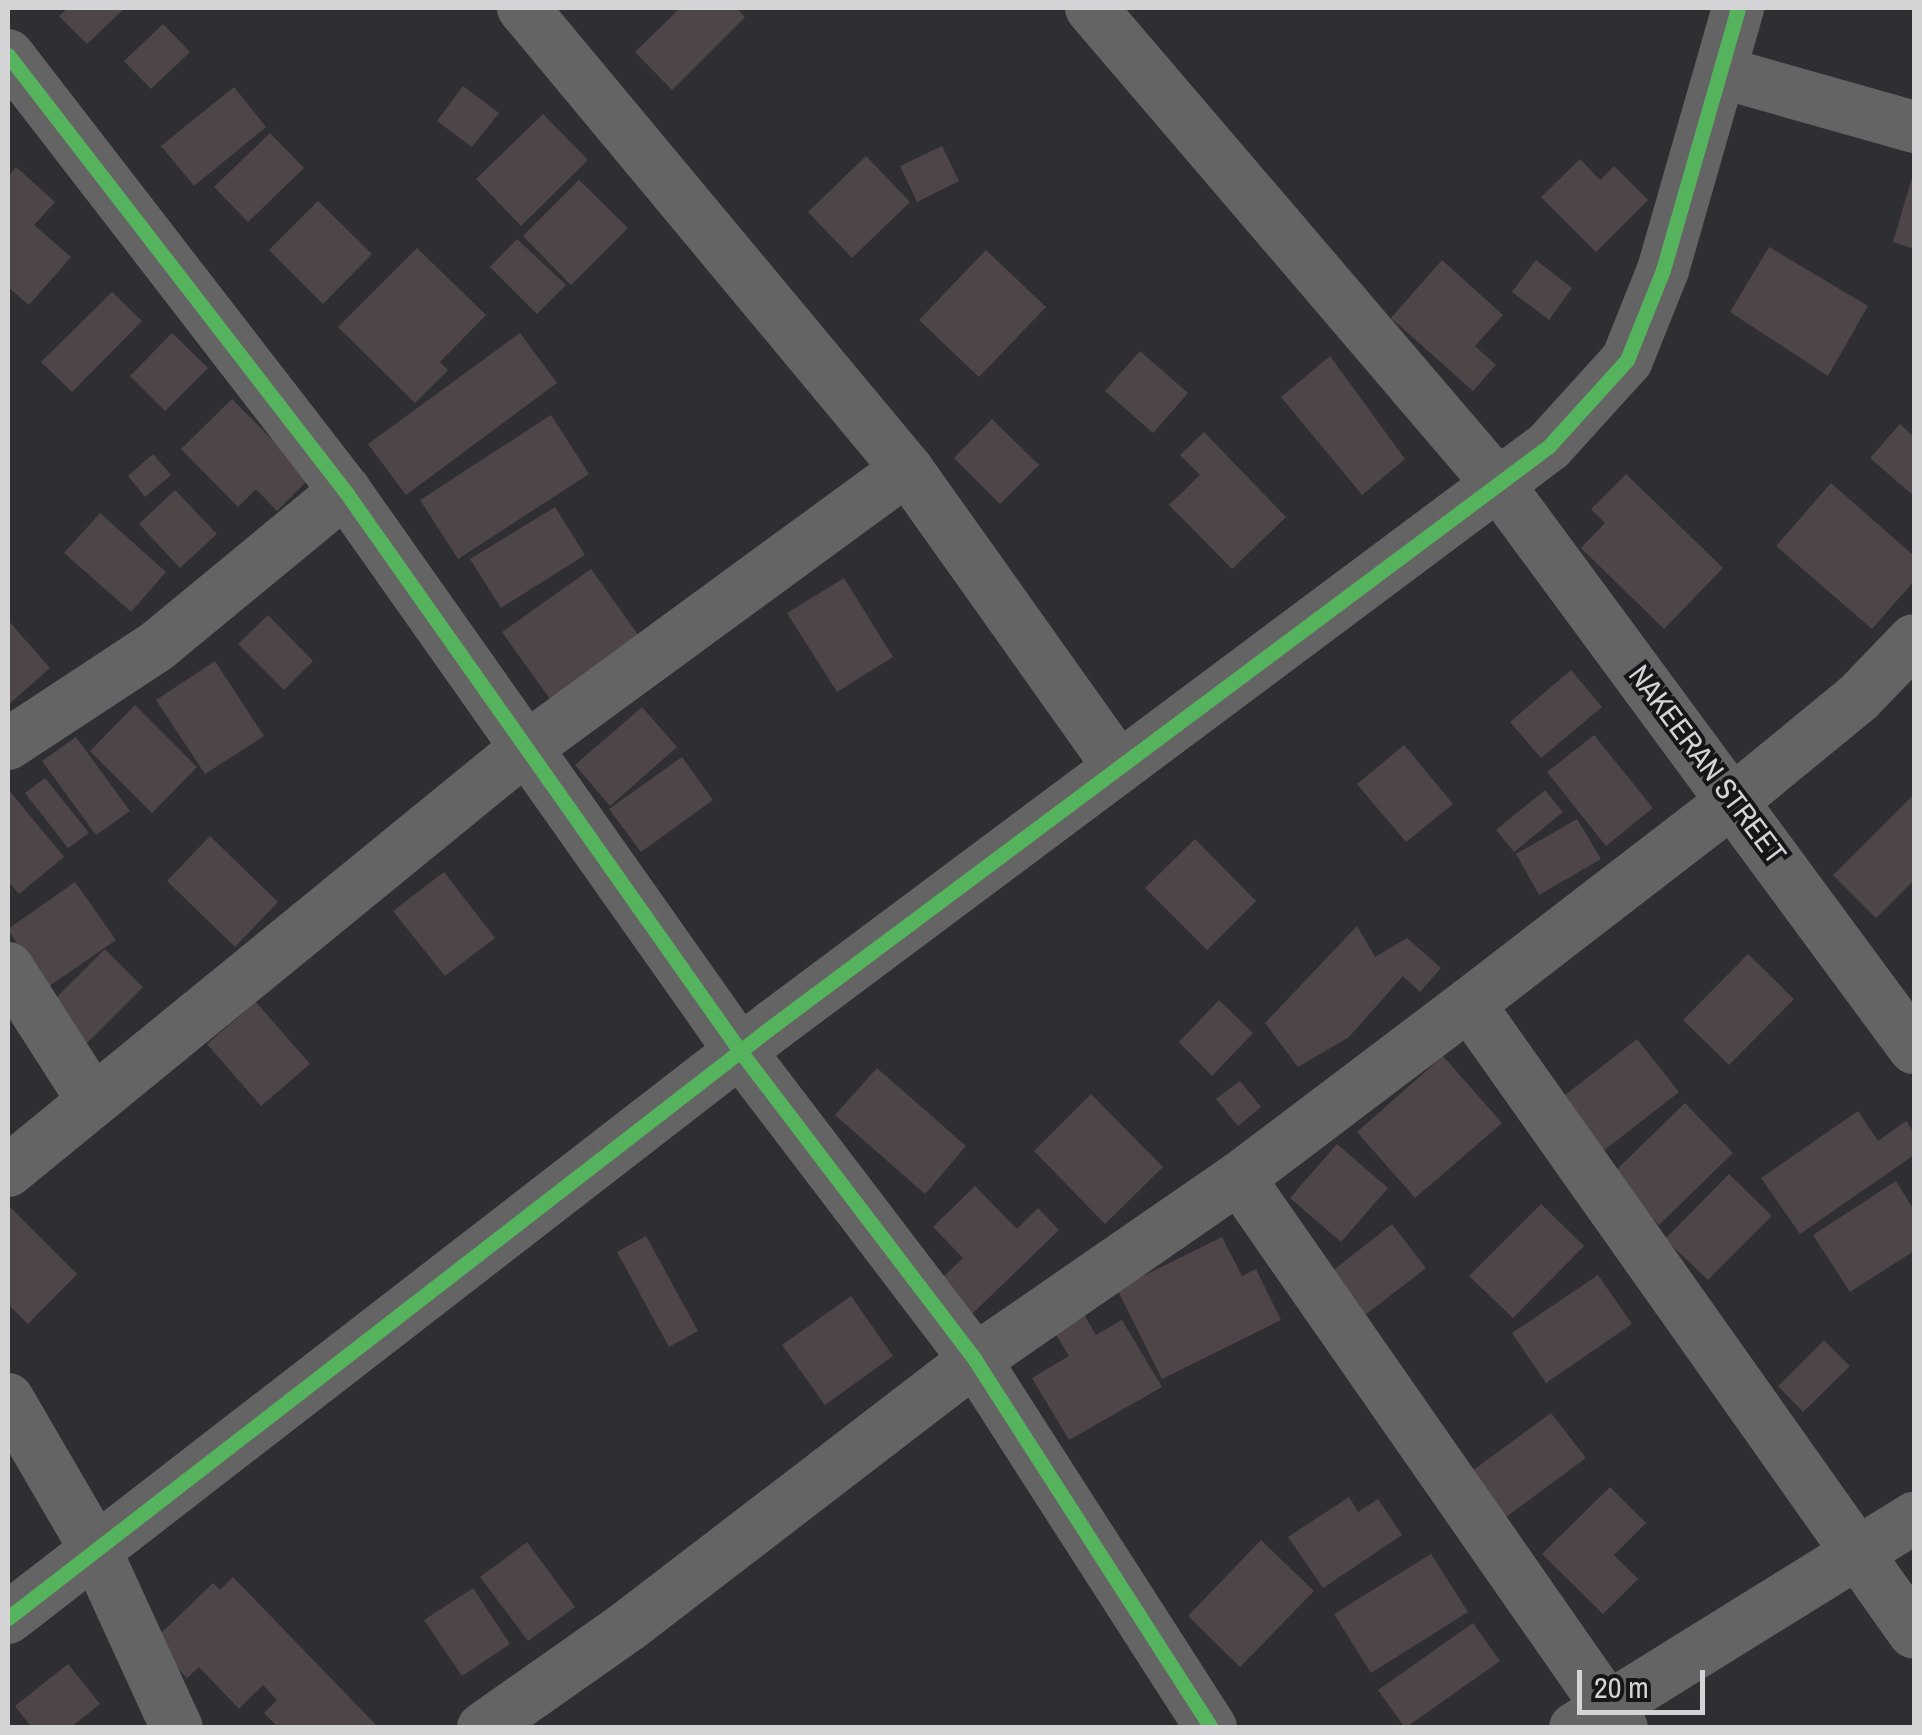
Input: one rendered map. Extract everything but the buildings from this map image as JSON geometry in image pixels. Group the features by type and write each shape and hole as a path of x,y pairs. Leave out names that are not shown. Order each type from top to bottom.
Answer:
{"street":[{"path":"524,8 908,469 1119,767"},
{"name":"NAKEERAN STREET","path":"1091,8 1498,484 1735,800 1914,1048"},
{"path":"8,1618 740,1051 1498,484 1588,410 1628,360 1663,270 1738,8"},
{"path":"8,54 345,490 740,1051 974,1360 1210,1728"},
{"path":"1720,72 1914,128"},
{"path":"8,1171 526,748 908,469"},
{"path":"8,744 157,646 345,490"},
{"path":"517,1718 974,1360 1240,1178 1735,800 1858,697 1914,640"},
{"path":"8,968 93,1101"},
{"path":"1470,1004 1914,1632"},
{"path":"1240,1178 1602,1721 1914,1518"},
{"path":"8,1399 94,1548 177,1728"}],"cycle path":[{"path":"8,1618 774,1025 1549,446 1627,360 1663,270 1738,8"},
{"path":"8,55 345,491 740,1051 975,1360 1211,1728"}]}
